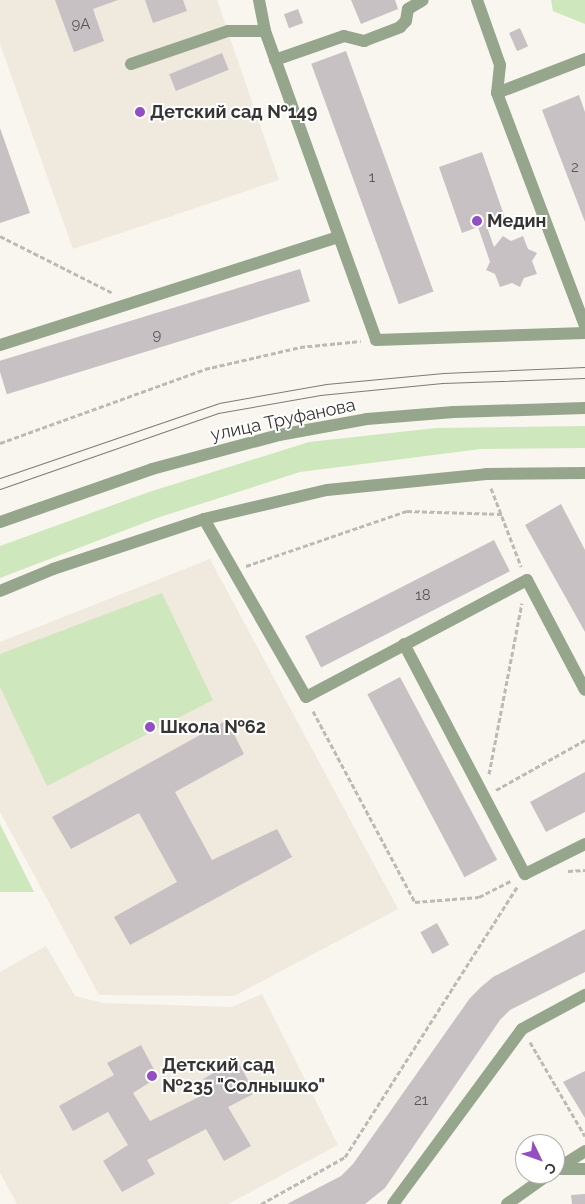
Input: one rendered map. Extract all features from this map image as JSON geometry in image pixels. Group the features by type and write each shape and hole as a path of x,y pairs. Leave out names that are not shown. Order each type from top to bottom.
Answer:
{"street":[{"path":"259,0 265,31 376,340 585,333"},
{"path":"275,60 344,36 364,40 400,27 406,21 408,9 423,0"},
{"path":"477,0 500,65 497,93 585,326"},
{"path":"131,64 228,31 265,31"},
{"path":"497,93 585,59"},
{"path":"0,345 338,237"},
{"name":"улица Труфанова","path":"0,522 152,469 279,435 376,418 454,412 585,408"},
{"path":"0,591 53,569 204,519 327,490 486,474 585,473"},
{"path":"204,519 236,569 306,697 527,580 585,690"},
{"path":"404,644 525,874 585,844"},
{"path":"393,1204 522,1029 585,995"},
{"path":"565,1164 585,1151"},
{"path":"565,1170 585,1169"},
{"path":"507,1204 535,1184"},
{"path":"525,1204 526,1191"}],"path":[{"path":"0,236 133,302"},
{"path":"0,443 205,369 300,347 376,340"},
{"path":"485,796 527,580 486,474"},
{"path":"236,569 408,510 502,514"},
{"path":"306,697 415,902 478,897 525,874"},
{"path":"485,796 585,740"},
{"path":"261,1204 346,1156 525,874"},
{"path":"522,1029 585,1136"}],"shaded area":[{"name":"Детский сад №149","path":"0,0 217,0 279,180 73,249 0,44"},
{"name":"Школа №62","path":"210,559 398,909 234,996 99,995 0,812 0,642"},
{"name":"Детский сад №235 \"Солнышко\"","path":"46,946 75,996 103,1003 232,1007 262,994 338,1145 228,1204 17,1204 0,1173 0,972"}],"green space":[{"path":"551,0 585,0 585,24 553,11"},
{"path":"585,426 585,448 481,449 300,472 157,518 0,578 0,546 149,492 309,442 436,428"},
{"path":"162,593 213,700 47,786 0,687 0,654"},
{"path":"0,824 34,892 0,892"}],"building":[{"path":"55,0 118,0 93,9 104,41 74,52"},
{"path":"145,0 183,0 187,11 153,23"},
{"path":"351,0 395,0 398,9 361,24"},
{"path":"298,9 303,23 289,28 284,14"},
{"path":"520,28 528,46 517,51 509,33"},
{"path":"346,51 434,292 399,304 311,64"},
{"path":"222,53 229,70 176,91 169,74"},
{"path":"579,95 585,112 585,222 542,110"},
{"path":"0,128 30,213 0,223"},
{"name":"Медин","path":"482,152 505,218 486,224 494,247 503,236 511,241 523,236 528,249 537,253 532,261 537,274 524,278 520,287 512,283 500,287 495,274 486,270 490,262 478,227 462,233 439,167"},
{"path":"300,269 310,302 7,394 0,372 0,361"},
{"path":"561,504 585,550 585,632 525,525"},
{"path":"494,540 510,571 321,667 305,636"},
{"path":"400,677 497,860 465,877 367,694"},
{"path":"227,720 244,754 175,792 212,860 277,829 292,857 130,945 114,917 177,882 139,813 71,849 52,817"},
{"path":"585,772 585,812 546,832 530,802"},
{"path":"437,923 449,945 433,954 420,932"},
{"path":"585,929 585,972 510,1010 500,1020 385,1188 365,1204 287,1204 341,1176 353,1164 470,998 481,987 493,977"},
{"path":"141,1045 158,1077 133,1093 150,1121 209,1092 203,1079 237,1060 255,1093 228,1107 251,1146 224,1161 206,1129 147,1160 155,1174 122,1192 103,1161 128,1145 108,1112 73,1131 59,1106 114,1075 107,1063"},
{"path":"585,1071 585,1118 563,1082"},
{"path":"585,1194 585,1204 572,1204 571,1195"}],"tram line":[{"path":"0,478 219,403 326,384 443,373 585,367"},
{"path":"0,489 218,413 320,395 442,383 585,378"}],"place":[{"name":"Детский сад №149","path":"140,112"},
{"name":"Медин","path":"477,221"},
{"name":"Школа №62","path":"150,727"},
{"name":"Детский сад №235 \"Солнышко\"","path":"152,1076"}]}
